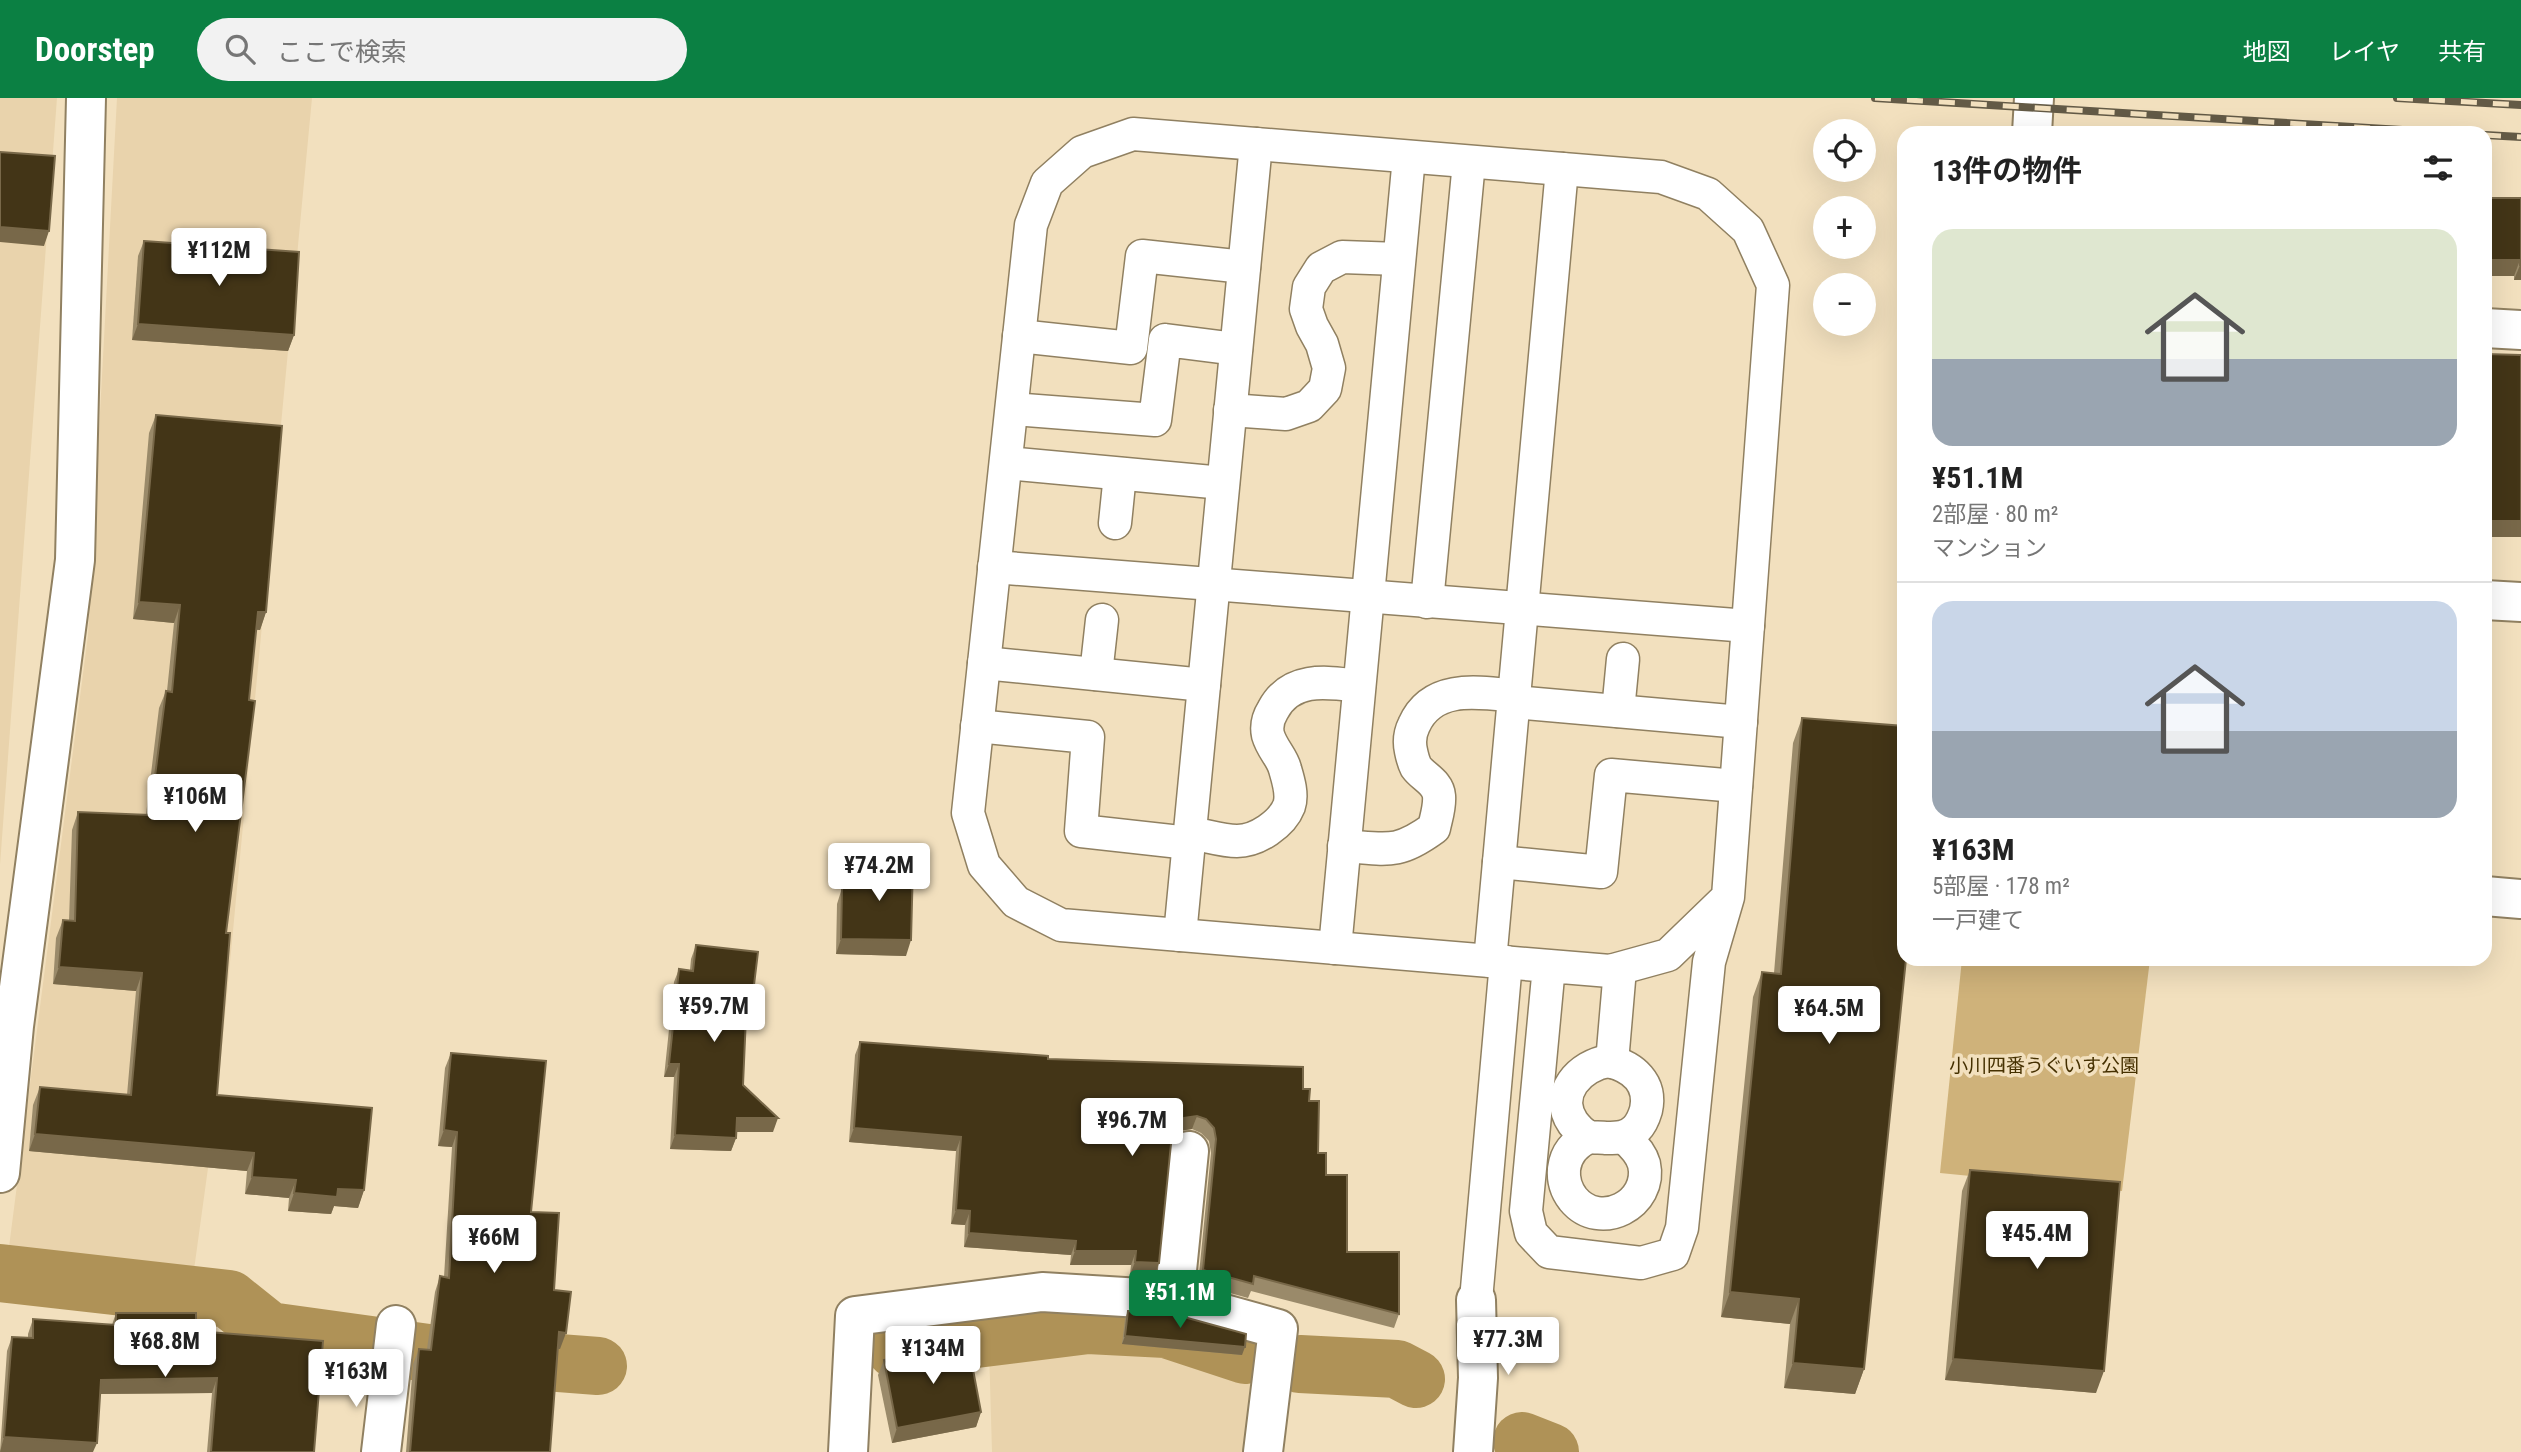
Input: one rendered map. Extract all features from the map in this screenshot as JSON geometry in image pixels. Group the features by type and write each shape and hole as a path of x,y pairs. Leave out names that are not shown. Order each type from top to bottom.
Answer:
{"street":[{"path":"0,1173 14,1026 75,560 86,98"},
{"path":"2032,126 2034,98"},
{"path":"2492,328 2521,330"},
{"path":"2492,600 2521,602"},
{"path":"2492,897 2521,899"},
{"path":"1174,1300 1189,1151"},
{"path":"848,1452 855,1316 1042,1292 1174,1300 1278,1329 1263,1452"},
{"path":"1473,1452 1478,1378 1476,1300"},
{"path":"381,1452 396,1325"}],"lane":[{"path":"1549,966 1526,1211 1531,1233 1549,1252 1642,1263 1673,1254 1682,1228 1709,962 1728,897 1741,722 1773,285 1748,230 1708,194 1661,177 1133,134 1082,152 1047,183 1031,225 968,813 984,864 1016,902 1061,925 1610,971 1668,955 1728,897"},
{"path":"1180,935 1256,144"},
{"path":"1335,948 1409,157"},
{"path":"1427,602 1469,162"},
{"path":"1476,1300 1498,962 1499,862 1562,169"},
{"path":"1019,336 1131,348 1142,257 1244,267"},
{"path":"1230,410 1286,414 1309,406 1325,389 1329,368 1322,344 1306,309 1309,287 1321,268 1342,257 1399,259"},
{"path":"1012,409 1155,420 1165,341 1236,349"},
{"path":"1006,463 1223,483"},
{"path":"1115,523 1119,474"},
{"path":"995,567 1748,626"},
{"path":"1096,674 1102,620"},
{"path":"1618,711 1623,659"},
{"path":"984,663 1204,685"},
{"path":"977,726 1087,737 1081,831 1238,841 1260,835 1277,822 1289,805 1289,786 1284,764 1274,751 1268,733 1268,718 1277,701 1295,687 1309,683 1359,686"},
{"path":"1344,846 1398,849 1434,828 1439,792 1417,768 1410,748 1411,733 1419,714 1437,699 1455,692 1741,722"},
{"path":"1499,862 1601,872 1611,775 1736,786"},
{"path":"1612,1062 1620,969"},
{"path":"1589,1137 1579,1130 1567,1107 1568,1092 1573,1080 1594,1063 1612,1062 1632,1070 1642,1079 1647,1091 1644,1117 1638,1128 1625,1138 1589,1137 1580,1141 1570,1151 1565,1164 1563,1178 1568,1191 1587,1211 1601,1214 1625,1208 1635,1200 1642,1189 1644,1163 1638,1151 1625,1138"}],"shaded area":[{"path":"0,98 57,98 0,865"},
{"path":"117,98 312,98 216,1110 193,1277 23,1256 9,1247 88,635"},
{"path":"1052,1341 1152,1346 1252,1367 1244,1452 992,1452 989,1349"}],"green space":[{"name":"小川四番うぐいす公園","path":"1961,966 2149,966 2122,1191 1940,1173"}],"building":[{"path":"0,152 55,156 49,231 0,227"},
{"path":"2492,198 2521,198 2521,265 2520,260 2492,260"},
{"path":"144,241 299,252 294,335 138,324"},
{"path":"2492,354 2521,355 2521,521 2492,521"},
{"path":"156,415 282,426 266,612 258,612 249,700 255,701 226,933 230,933 217,1095 372,1108 364,1190 338,1189 337,1197 294,1193 296,1180 252,1177 254,1153 35,1134 40,1087 131,1095 142,973 59,967 63,920 75,921 78,812 150,815 166,691 172,692 180,605 139,602"},
{"path":"1802,718 1897,725 1897,966 1905,966 1864,1369 1793,1363 1799,1299 1730,1292 1762,972 1781,974"},
{"path":"857,862 913,864 911,940 841,939 842,888 857,888"},
{"path":"696,945 758,952 753,993 747,993 743,1085 778,1118 737,1118 736,1138 675,1135 679,1064 669,1064 679,969 693,971"},
{"path":"860,1042 1048,1056 1048,1059 1303,1067 1303,1089 1310,1089 1309,1101 1319,1101 1318,1153 1326,1153 1326,1175 1347,1175 1347,1252 1399,1252 1399,1314 1254,1276 1253,1284 1203,1270 1216,1139 1214,1128 1206,1119 1197,1116 1184,1118 1172,1134 1159,1263 1135,1262 1136,1251 1075,1251 1076,1241 969,1233 970,1211 956,1210 961,1137 854,1128"},
{"path":"451,1053 546,1061 531,1212 559,1213 554,1290 571,1292 566,1333 559,1332 550,1452 410,1452 419,1349 431,1350 440,1276 449,1278 457,1132 444,1130"},
{"path":"1970,1170 2120,1182 2104,1371 1953,1359"},
{"path":"1128,1311 1173,1314 1246,1334 1245,1347 1125,1336"},
{"path":"116,1313 196,1313 196,1331 323,1341 314,1452 211,1452 217,1378 101,1380 97,1443 4,1437 12,1337 33,1338 33,1319 116,1325"},
{"path":"968,1343 981,1412 897,1428 884,1360"}],"waterway":[{"path":"0,1273 229,1299 269,1331 428,1353 598,1366"},
{"path":"895,1349 1088,1325 1166,1329 1245,1355"},
{"path":"1300,1364 1397,1369 1416,1379"},
{"path":"1522,1441 1550,1452"}],"railway":[{"path":"1875,98 2337,126"},
{"path":"2397,98 2521,105"},
{"path":"2492,135 2521,137"}]}
